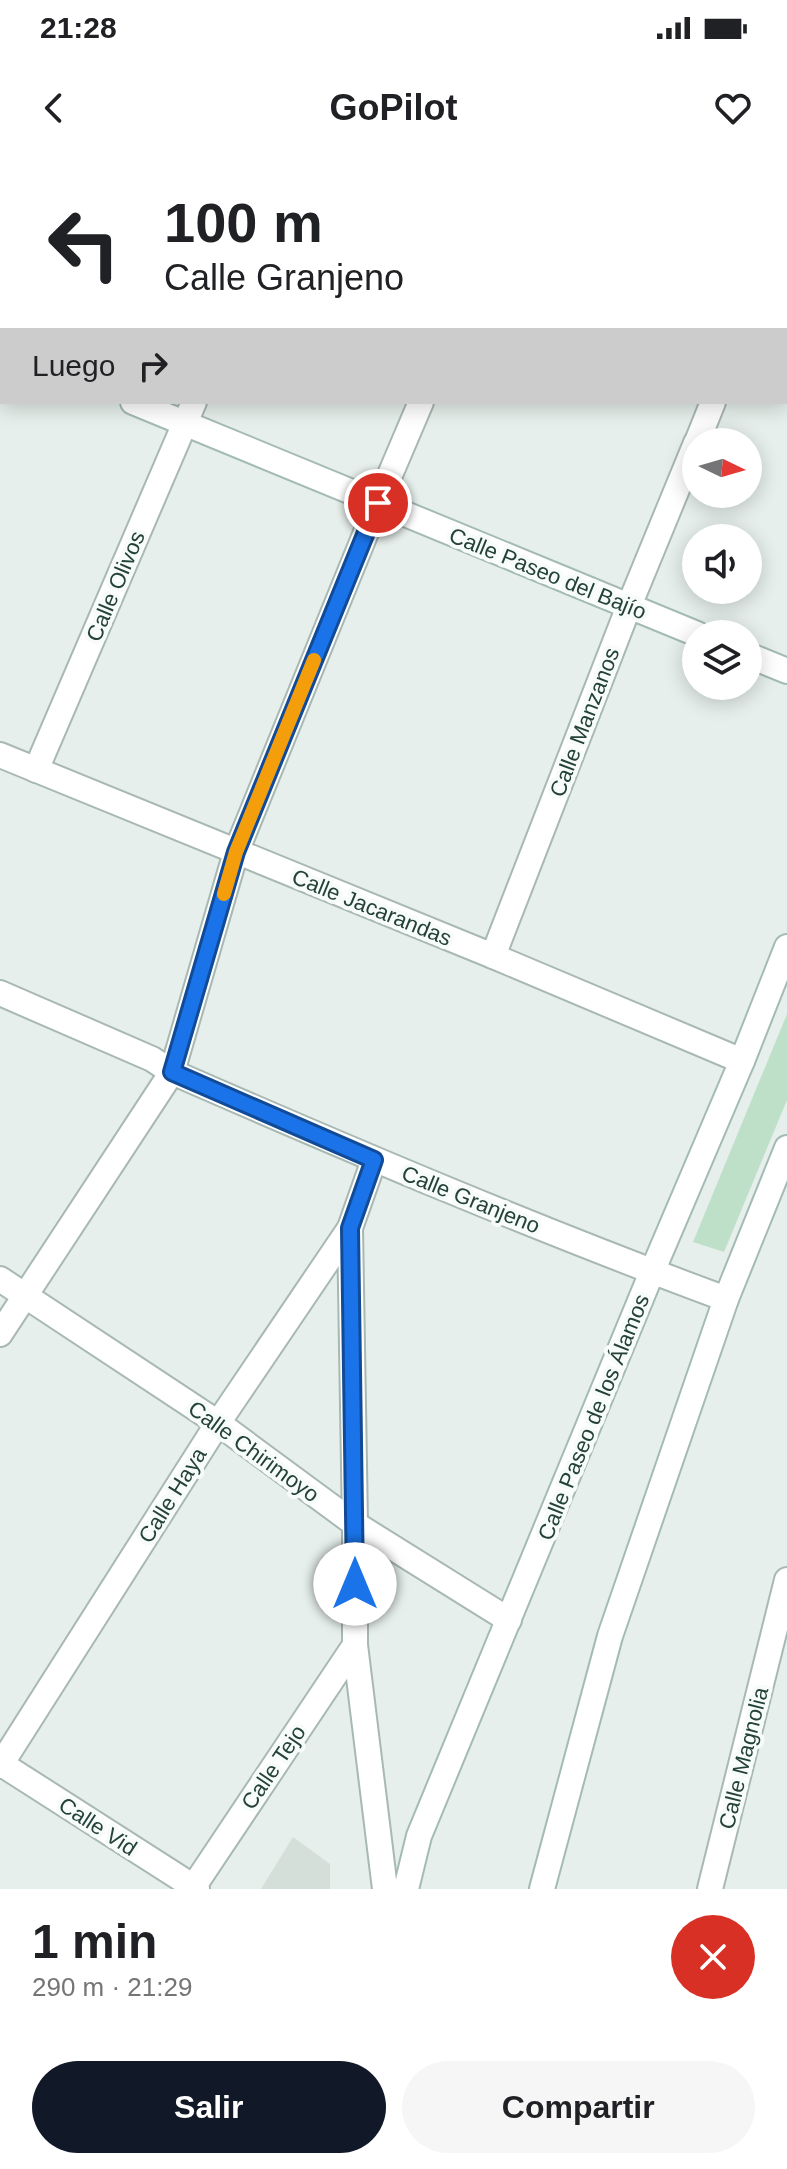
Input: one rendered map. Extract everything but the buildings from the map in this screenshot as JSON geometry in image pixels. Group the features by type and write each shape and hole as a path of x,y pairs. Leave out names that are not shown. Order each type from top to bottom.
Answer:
{"street":[{"name":"Calle Paseo del Bajío","path":"143,404 190,413 378,503 682,628"},
{"path":"0,1334 172,1072 236,852 420,404"},
{"name":"Calle Manzanos","path":"702,428 712,404"},
{"name":"Calle Olivos","path":"36,770 190,413"},
{"name":"Calle Manzanos","path":"493,956 682,477"},
{"path":"762,661 787,671"},
{"name":"Calle Jacarandas","path":"0,755 742,1061"},
{"name":"Calle Paseo de los Álamos","path":"406,1889 419,1836 787,947"},
{"name":"Calle Granjeno","path":"0,993 374,1160 726,1299"},
{"path":"542,1889 610,1636 726,1299 787,1148"},
{"path":"374,1160 350,1228 355,1645 385,1889"},
{"name":"Calle Haya","path":"1,1764 218,1423 350,1228"},
{"name":"Calle Chirimoyo","path":"0,1279 218,1423 355,1524 509,1620"},
{"name":"Calle Magnolia","path":"710,1889 787,1580"},
{"name":"Calle Tejo","path":"194,1888 355,1645"},
{"name":"Calle Vid","path":"1,1764 194,1888"}],"shaded area":[{"path":"293,1837 330,1864 330,1889 261,1889"}],"green space":[{"path":"787,1014 787,1100 724,1252 693,1242"}],"slow traffic":[{"path":"224,894 236,852 314,660"}],"route":[{"path":"355,1584 350,1228 374,1160 172,1072 236,852 378,503"}]}
